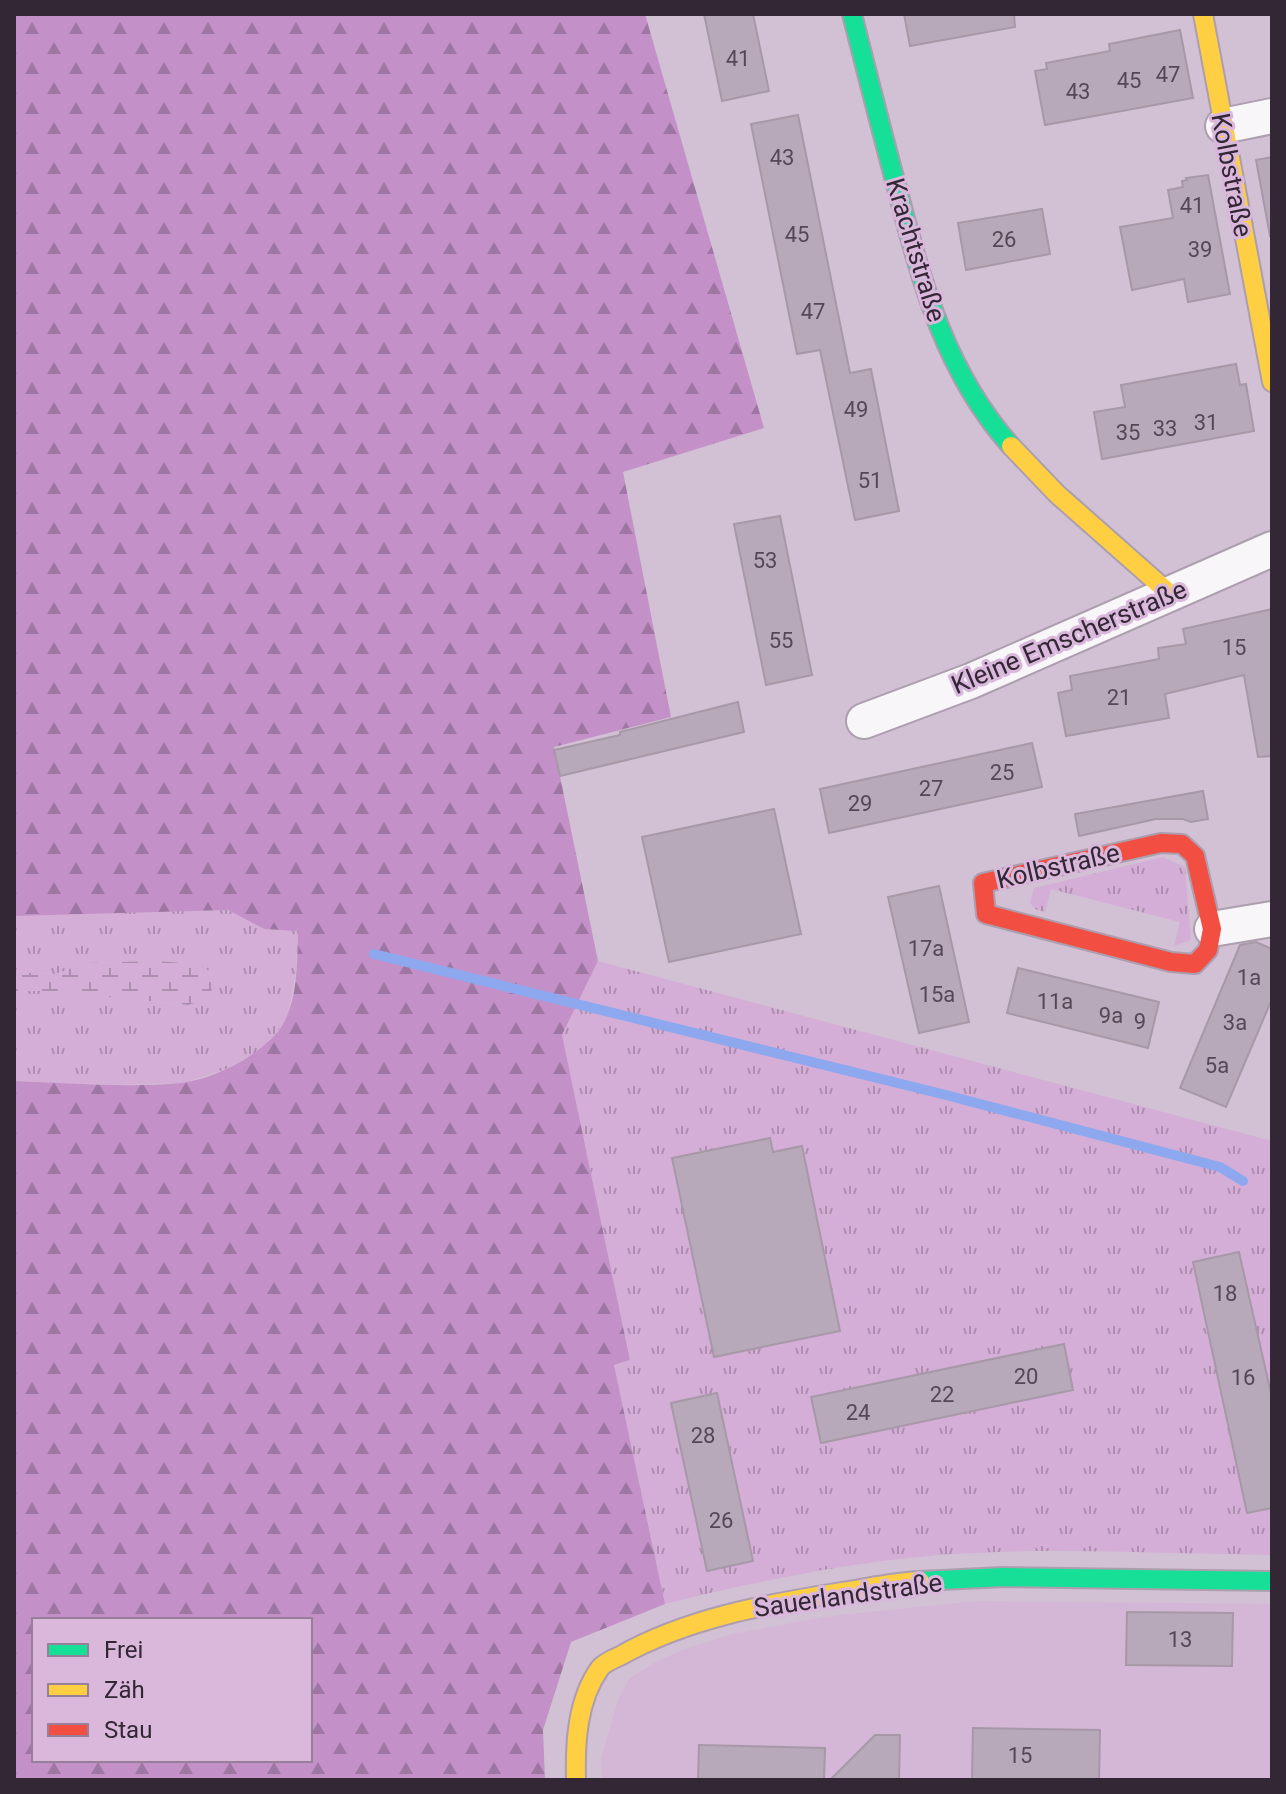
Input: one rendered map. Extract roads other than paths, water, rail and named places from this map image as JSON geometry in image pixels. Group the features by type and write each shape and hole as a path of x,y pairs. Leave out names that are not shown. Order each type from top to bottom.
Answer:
{"street":[{"name":"Krachtstraße","path":"852,14 918,274 938,328 962,379 999,432 1048,488 1169,593"},
{"name":"Kolbstraße","path":"1203,14 1272,382"},
{"path":"1223,126 1272,116"},
{"name":"Kleine Emscherstraße","path":"864,721 971,681 1272,549"},
{"name":"Kolbstraße","path":"1161,843 1182,844 1195,856 1212,929 1208,950 1195,964 1171,962 986,914 983,883 1161,843"},
{"path":"1212,929 1272,919"},
{"name":"Sauerlandstraße","path":"576,1780 575,1748 584,1701 601,1666 639,1645 731,1614 804,1598 909,1581 1003,1577 1272,1581"}],"waterway":[{"path":"374,954 942,1094 1220,1167 1243,1181"}]}
